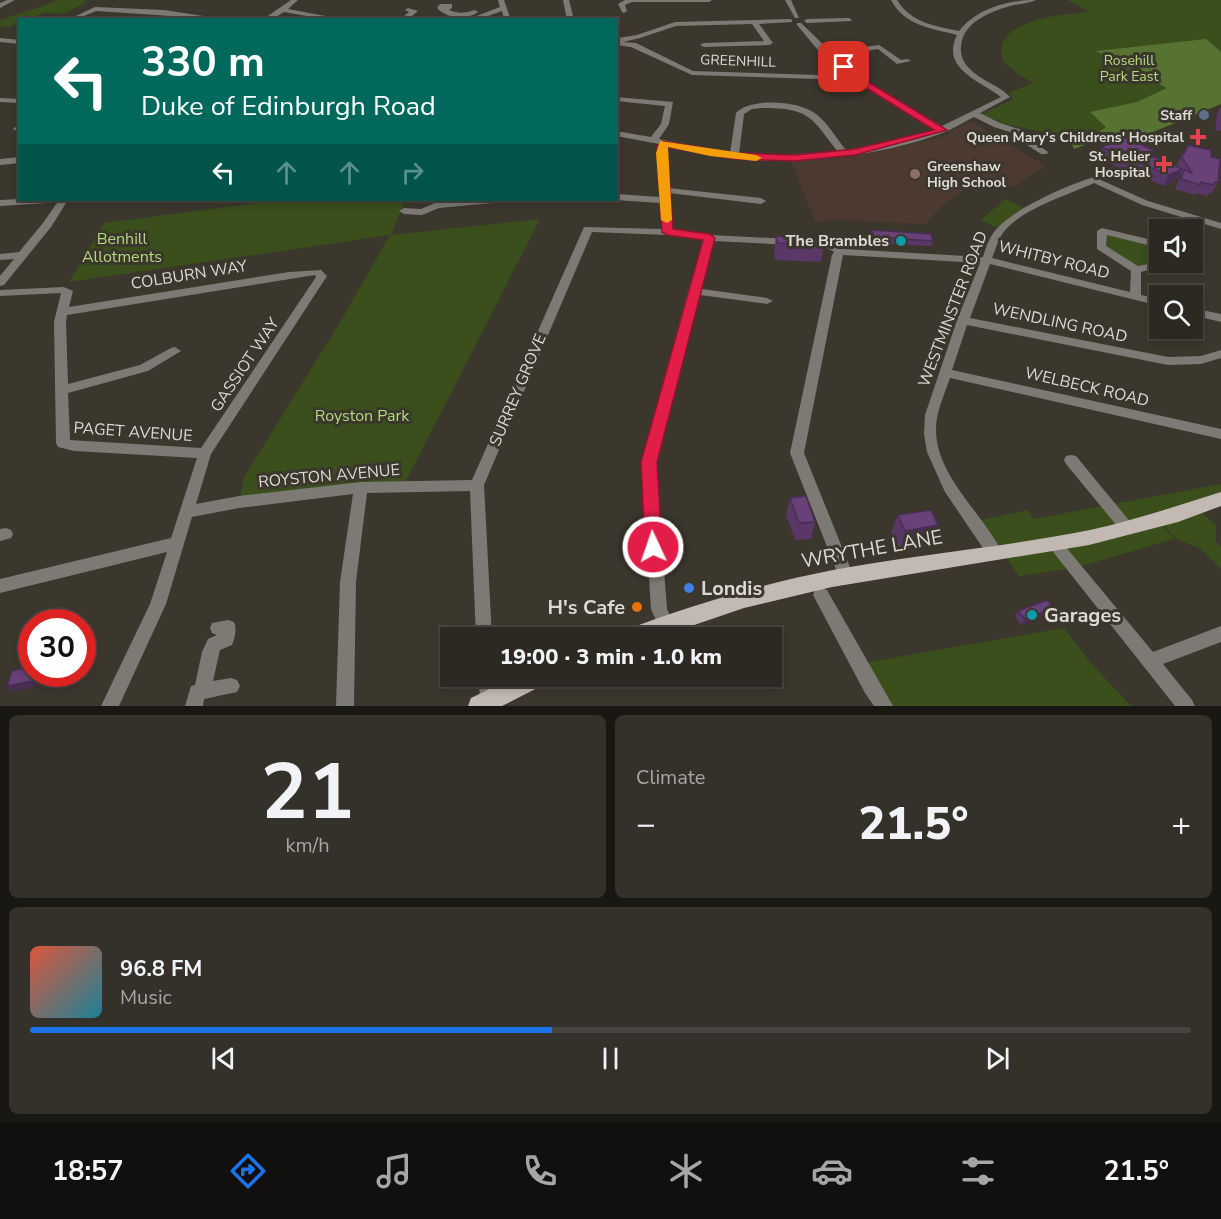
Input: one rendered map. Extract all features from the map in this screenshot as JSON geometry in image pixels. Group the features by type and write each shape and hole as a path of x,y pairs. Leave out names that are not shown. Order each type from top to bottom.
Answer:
{"main road":[{"name":"WRYTHE LANE","path":"658,627 813,582 1055,544 1127,528 1198,508 1221,499"},
{"path":"483,704 517,687"}],"street":[{"path":"0,1 11,0"},
{"path":"0,6 11,0"},
{"path":"269,18 294,0"},
{"path":"501,0 502,9 507,18"},
{"path":"566,0 570,18"},
{"path":"624,11 621,4 631,0 709,0"},
{"path":"788,0 798,21 851,76 866,77 868,79 862,82 942,130"},
{"path":"894,0 898,10 909,19 961,34"},
{"path":"618,133 734,156 795,158 844,154 942,130 1006,98 1006,95 967,72 957,53 961,34 974,20 993,9 1033,0"},
{"path":"79,16 95,9 164,12 198,18"},
{"path":"443,11 453,15 474,16 502,9"},
{"path":"283,10 326,18"},
{"path":"405,18 415,11 408,10"},
{"path":"618,42 633,41 675,24 849,20"},
{"path":"704,45 769,44 754,22"},
{"path":"0,40 16,42"},
{"name":"GREENHILL","path":"633,41 692,73 851,76"},
{"path":"0,49 16,42"},
{"path":"829,55 879,47 900,62 907,61"},
{"path":"618,99 670,104 658,142 661,148 667,232"},
{"path":"0,100 18,101"},
{"path":"734,156 740,113 745,108 760,105 796,106 810,111 844,154"},
{"path":"975,114 997,125 1019,132 1024,139 1044,152"},
{"path":"0,162 18,160"},
{"name":"WESTMINSTER ROAD","path":"994,552 933,455 930,423 963,320 996,236 1013,218 1033,206 1094,180 1155,207 1221,226"},
{"path":"618,197 665,195 761,201"},
{"path":"0,203 32,201"},
{"path":"0,283 24,255 62,201"},
{"path":"404,211 422,212 438,202 465,201"},
{"name":"SURREY GROVE","path":"483,627 477,485 588,229 667,232"},
{"path":"1149,242 1102,231 1101,247 1136,270 1149,267"},
{"name":"WHITBY ROAD","path":"667,232 710,238 822,244 835,246 841,252 986,260 1149,300"},
{"path":"666,624 659,609 649,462 710,238"},
{"path":"841,252 837,255 797,453 846,577"},
{"path":"0,257 24,255"},
{"path":"1135,297 1136,270"},
{"name":"COLBURN WAY","path":"62,312 289,275 321,273"},
{"name":"GASSIOT WAY","path":"110,706 158,604 205,453 322,279 321,273"},
{"name":"PAGET AVENUE","path":"0,293 66,289 62,312 61,439 67,445 205,453"},
{"path":"694,291 767,301"},
{"path":"1203,314 1221,318"},
{"name":"WENDLING ROAD","path":"963,320 1168,361 1201,360 1221,354"},
{"path":"61,390 144,368 175,351"},
{"name":"WELBECK ROAD","path":"945,373 1221,434"},
{"path":"1071,460 1127,528"},
{"name":"ROYSTON AVENUE","path":"186,512 239,502 361,488 477,485"},
{"path":"345,706 348,582 361,488"},
{"path":"0,586 177,543"},
{"path":"1055,544 1186,706"},
{"path":"820,595 884,706"},
{"path":"198,699 210,652 214,644 226,640 228,627 218,628"},
{"path":"1149,662 1221,634"},
{"path":"198,699 231,686"},
{"path":"483,704 485,687"}],"shaded area":[{"name":"Greenshaw High School","path":"971,121 1046,166 1014,187 968,183 957,197 945,203 925,224 835,220 815,222 791,161 831,159 877,152 941,137"}],"green space":[{"path":"58,0 84,0 86,3 62,14 45,12 31,18 18,18 18,22 8,27 0,26 0,20"},
{"name":"Rosehill Park East","path":"1068,0 1221,0 1221,104 1119,146 1103,138 1074,149 1069,137 1004,124 982,114 1012,100 1012,95 1008,93 1033,83 1004,62 1002,48 1006,37 1017,28 1031,22 1089,12"},
{"path":"1206,39 1221,52 1221,104 1119,146 1103,138 1074,149 1069,137 1070,133 1095,135 1106,127 1090,112 1137,102 1167,88 1096,51"},
{"path":"1006,199 1026,209 1000,229 980,220"},
{"name":"Royston Park","path":"274,201 405,201 391,235 540,219 403,487 239,502 244,477 342,319 390,235 69,282 104,223"},
{"path":"1102,231 1149,243 1149,268 1136,270 1101,247"},
{"path":"1221,484 1221,497 1128,527 995,550 976,521 1028,510 1033,519"},
{"path":"1198,509 1216,525 1216,542 1221,547 1221,569 1201,549 1176,539 1159,521"},
{"path":"1158,521 1174,539 1074,568 1019,576 1003,553 1056,545"},
{"path":"1064,628 1091,663 1131,706 891,706 863,663"}],"building":[{"path":"1122,135 1155,151 1145,153 1182,169 1169,175 1101,147"},
{"path":"1188,145 1211,150 1211,157 1220,159 1218,182 1213,185 1201,182 1201,185 1181,179 1184,170 1192,173 1181,156"},
{"path":"872,230 931,234 933,241 874,237"},
{"path":"776,236 823,239 824,246 777,243"},
{"path":"806,496 815,522 799,523 790,498"},
{"path":"931,510 938,525 905,531 898,515"},
{"path":"1047,600 1054,608 1025,619 1018,611"},
{"path":"18,670 18,684 7,686 12,671"}],"slow traffic":[{"path":"667,220 661,153 663,144 710,153 756,158"}],"place":[{"name":"Staff","path":"1204,115"},
{"name":"Queen Mary's Childrens' Hospital","path":"1198,137"},
{"name":"St. Helier Hospital","path":"1164,164"},
{"name":"Greenshaw High School","path":"915,174"},
{"name":"The Brambles","path":"901,241"},
{"name":"Londis","path":"689,588"},
{"name":"H's Cafe","path":"637,607"},
{"name":"Garages","path":"1032,615"}],"route":[{"path":"653,547 649,462 710,238 667,232 661,148 663,144 734,156 795,158 855,152 942,130 862,82 849,79 849,75 853,74 844,67"}],"park label":[{"name":"Benhill Allotments","path":"122,248"}]}
